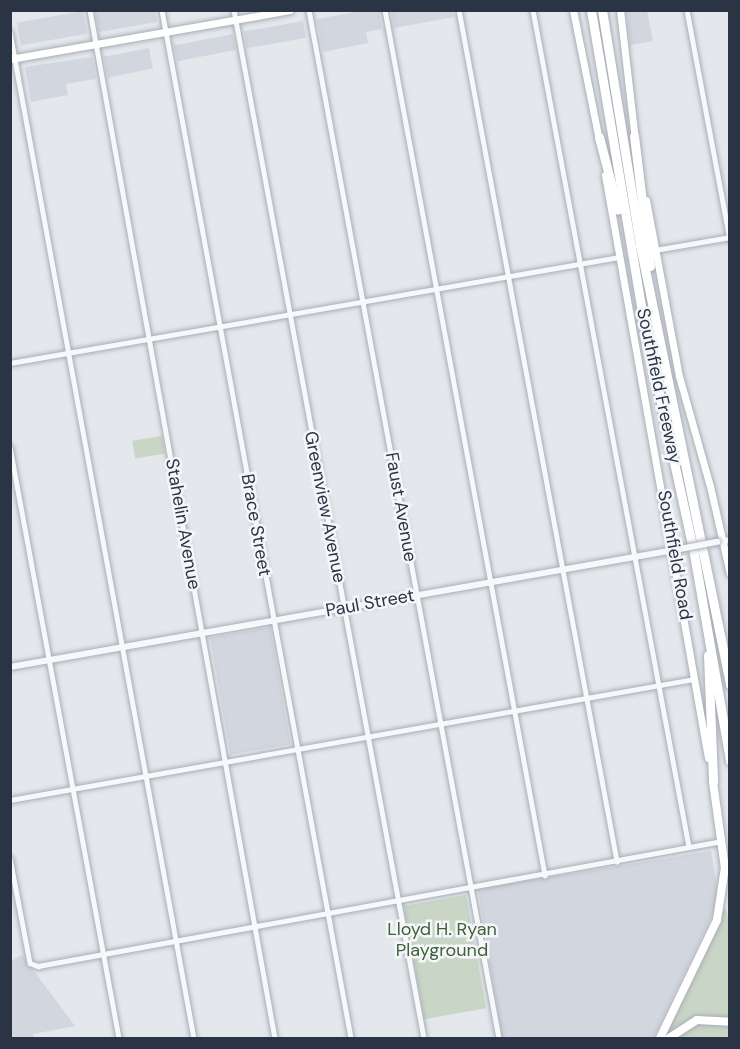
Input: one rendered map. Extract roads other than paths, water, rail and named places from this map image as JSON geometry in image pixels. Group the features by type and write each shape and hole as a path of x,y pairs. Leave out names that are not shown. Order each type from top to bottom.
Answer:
{"highway":[{"name":"Southfield Freeway","path":"591,10 639,296 709,641 729,760"},
{"name":"Southfield Freeway","path":"602,10 655,316 728,668 729,685"},
{"path":"634,136 655,316"},
{"path":"599,137 639,296"},
{"path":"709,641 713,782"}],"main road":[{"path":"13,58 290,10"},
{"name":"Southfield Road","path":"573,10 677,549 713,782"},
{"path":"620,10 634,136 679,376 724,541 729,574"},
{"path":"713,782 729,894"},
{"path":"660,1038 717,920 725,867"},
{"path":"669,1038 697,1020 729,1022"}],"street":[{"name":"Stahelin Avenue","path":"90,10 257,926 275,1038"},
{"name":"Brace Street","path":"162,10 351,1038"},
{"name":"Greenview Avenue","path":"234,10 424,1038"},
{"name":"Faust Avenue","path":"309,10 499,1038"},
{"path":"385,10 545,875"},
{"path":"459,10 617,861"},
{"path":"533,10 689,848"},
{"path":"655,250 729,238 687,10"},
{"path":"10,32 194,1038"},
{"path":"10,363 620,257"},
{"path":"10,447 119,1038"},
{"name":"Paul Street","path":"10,667 724,541"},
{"path":"10,800 697,678"},
{"path":"10,858 30,963 38,966 722,841"}],"park label":[{"name":"Lloyd H. Ryan Playground","path":"442,940"}]}
